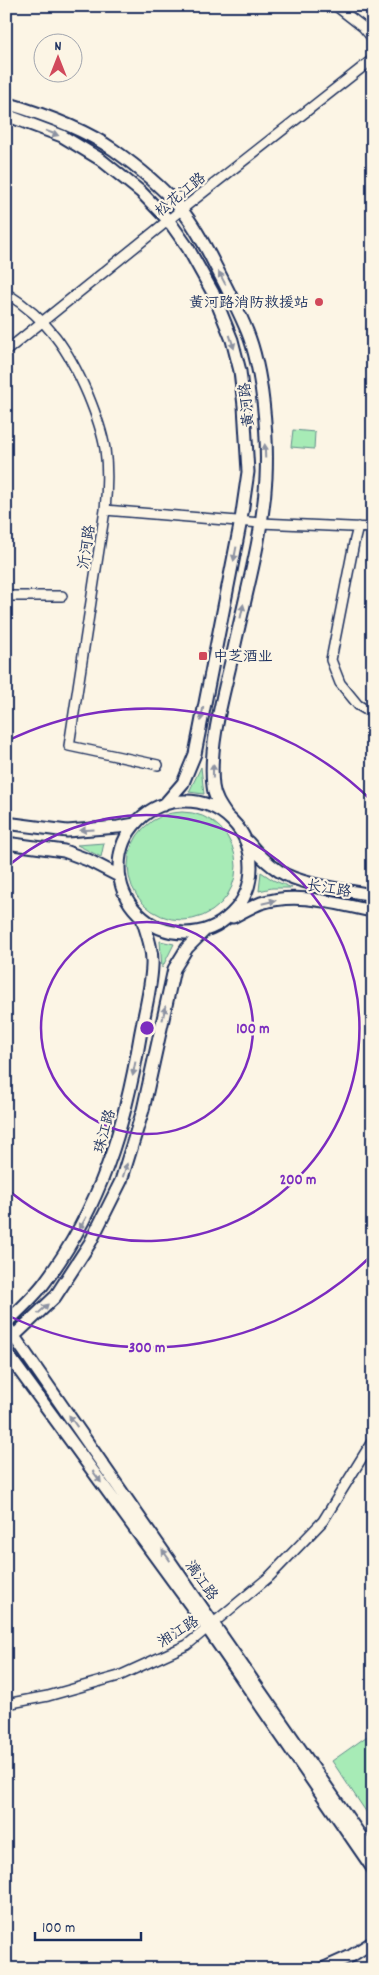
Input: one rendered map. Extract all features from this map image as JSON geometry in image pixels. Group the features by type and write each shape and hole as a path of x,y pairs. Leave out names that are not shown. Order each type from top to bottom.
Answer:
{"main road":[{"name":"黄河路","path":"6,102 33,111 77,130 113,149 152,180 181,210 204,244 226,285 248,333 257,366 264,405 266,476 261,523 215,741 212,787 217,802 227,816"},
{"name":"黄河路","path":"6,116 62,136 100,159 141,192 169,220 188,248 213,293 232,340 240,371 248,472 241,520 195,754 183,783 164,804"},
{"path":"10,1339 56,1297 90,1242 122,1181 144,1110 174,969 188,948 204,931 224,921 236,910 244,898 251,876 249,850 244,836 227,816 209,806 195,802 164,804 154,809 136,824 123,843 119,876 126,898 142,918 176,933 204,931"},
{"path":"6,823 67,831 136,824"},
{"name":"长江路","path":"244,836 259,855 280,872 310,883 373,895"},
{"path":"6,843 64,850 119,876"},
{"name":"长江路","path":"224,921 261,903 278,900 308,898 373,911"},
{"name":"珠江路","path":"6,1324 45,1283 77,1232 106,1174 117,1144 136,1061 152,966 150,944 142,918"},
{"name":"漓江路","path":"6,1324 10,1339 373,1854"},
{"name":"漓江路","path":"6,1352 211,1626 373,1869"},
{"path":"322,1969 351,1956 373,1942"}],"street":[{"path":"336,6 363,27 373,39"},
{"name":"松花江路","path":"6,351 373,59"},
{"name":"沂河路","path":"6,293 28,307 64,346 97,417 105,449 107,486 105,510 69,746 158,765"},
{"path":"105,510 261,523 373,528"},
{"path":"358,527 331,660 340,683 358,705 373,714"},
{"path":"6,596 62,596"},
{"name":"湘江路","path":"6,1704 48,1696 119,1676 187,1645 269,1577 324,1521 373,1440"}],"green space":[{"path":"293,430 315,432 314,449 291,447"},
{"path":"201,767 204,794 189,792"},
{"path":"182,812 203,816 220,828 232,845 236,866 232,887 220,904 203,916 182,920 161,916 144,904 132,887 128,866 132,845 144,828 161,816"},
{"path":"104,843 101,857 77,845"},
{"path":"261,872 273,880 292,888 272,888 259,891"},
{"path":"160,941 174,944 162,968"},
{"path":"373,1732 373,1822 332,1761"}],"place":[{"name":"黄河路消防救援站","path":"319,302"},
{"name":"中芝酒业","path":"203,656"}]}
